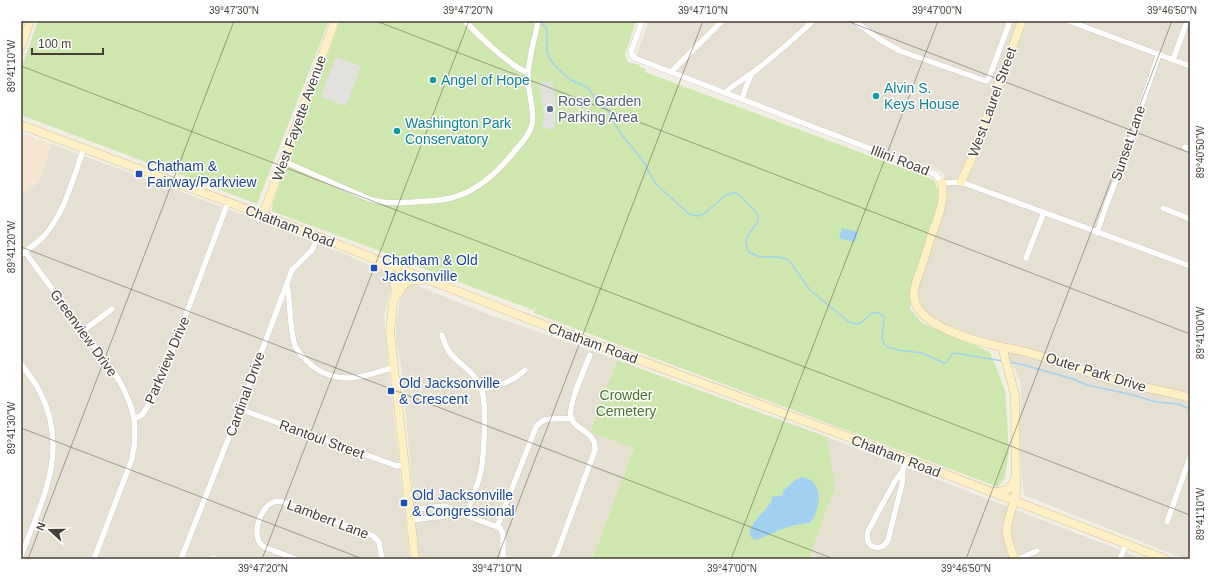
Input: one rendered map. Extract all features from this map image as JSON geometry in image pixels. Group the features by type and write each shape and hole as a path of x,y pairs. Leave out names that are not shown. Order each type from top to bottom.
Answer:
{"main road":[{"path":"21,46 30,21"},
{"name":"West Fayette Avenue","path":"263,215 335,21"},
{"name":"West Laurel Street","path":"961,182 971,160 1022,21"},
{"name":"Chatham Road","path":"21,125 318,236 531,320 907,459 1163,559"},
{"path":"942,183 943,199 916,283 914,292 915,303 921,313 933,323 947,330 978,341 1002,347 1004,359 1015,395 1016,474 1014,502 1008,519 1007,535 1008,543 1015,559"},
{"path":"378,260 391,273 396,291"},
{"path":"403,270 391,310 390,332 415,559"},
{"path":"390,320 394,314 400,291 404,283 415,280 430,280"},
{"name":"Outer Park Drive","path":"1002,347 1033,354 1131,385 1190,398"},
{"path":"990,492 1005,491 1009,489 1016,474"}],"street":[{"path":"465,21 504,58 528,73"},
{"name":"Illini Road","path":"642,21 631,49 632,55 637,59 928,171 936,175 942,183 961,182 1190,266"},
{"path":"671,72 722,21"},
{"path":"725,93 731,86 752,73 781,50 813,21"},
{"name":"West Laurel Street","path":"854,21 900,51 986,81 989,78 1010,21"},
{"path":"1069,21 1190,66"},
{"path":"1173,60 1187,21"},
{"path":"283,160 366,198 377,201 393,203 443,200 456,197 470,191 496,172 511,156 531,128 533,114 529,94 528,73 538,23"},
{"name":"Sunset Lane","path":"1097,232 1136,128 1140,109 1159,54"},
{"path":"742,99 752,73"},
{"path":"23,253 43,237 54,222 62,207 84,148"},
{"name":"Parkview Drive","path":"134,419 142,415 157,392 228,202"},
{"path":"1163,208 1190,219"},
{"path":"1026,258 1044,212"},
{"name":"Cardinal Drive","path":"181,559 240,409 292,270 312,250 318,236"},
{"name":"Greenview Drive","path":"23,253 83,331 124,389 131,406 134,419"},
{"path":"287,284 290,301 292,334 296,348 307,362 316,370 325,374 348,378 364,376 393,368"},
{"path":"83,331 112,309"},
{"path":"442,335 451,355 472,374 482,389 484,435 482,463 466,515"},
{"path":"553,559 557,553 595,450 593,439 589,434 576,425 572,418 572,402 590,355"},
{"path":"21,364 40,391 50,415 54,441 49,480 21,556"},
{"path":"482,389 509,382 525,370"},
{"name":"Rantoul Street","path":"240,409 397,466 405,466"},
{"path":"503,559 500,529 536,427 547,418 564,420 572,418"},
{"path":"94,559 132,459 135,438 134,419"},
{"path":"1167,522 1190,457"},
{"path":"903,470 895,481 868,531 866,537 867,541 877,547 886,545 888,540 902,484 903,470 907,459"},
{"name":"Lambert Lane","path":"296,559 264,547 258,541 257,529 259,522 266,508 273,502 280,501 289,504 373,536 379,542 382,559"},
{"path":"410,510 445,506 500,529"},
{"path":"411,520 446,516 457,512"},
{"path":"1120,559 1126,544"},
{"path":"1018,559 1037,551"}],"shaded area":[{"path":"649,21 1190,21 1190,559 1185,559 1024,495 1021,469 1020,434 1021,384 1015,369 998,344 944,325 922,310 916,292 946,185 943,172 817,126 761,103 639,57 637,53"},
{"path":"336,57 361,66 346,106 321,97"},
{"name":"Rose Garden Parking Area","path":"552,81 556,104 554,130 542,127 544,115 539,83"},
{"path":"21,133 52,144 38,183 21,193"},
{"path":"52,144 260,221 342,253 384,272 390,280 391,288 384,317 389,376 410,559 222,559 212,555 210,559 21,559 21,193 38,183"},
{"path":"413,284 485,313 617,360 590,431 634,448 592,559 419,559 401,364 396,343 396,322 400,300 408,285"},
{"path":"827,437 1144,559 809,559 835,487"}],"green space":[{"path":"38,21 329,21 257,204 21,115 21,69"},
{"path":"340,21 636,21 625,55 628,62 640,65 640,67 646,69 645,72 934,180 938,190 938,204 911,285 910,309 922,323 990,352 1005,390 1009,449 1005,477 998,487 534,313 536,306 533,310 272,211 274,200"},
{"name":"Crowder Cemetery","path":"617,360 827,437 835,487 809,559 592,559 634,448 590,432"}],"water":[{"path":"842,228 858,232 855,242 839,238"},
{"path":"802,477 813,482 818,491 819,503 811,521 809,523 794,525 774,532 757,540 751,537 751,528 772,501 773,495 775,497 783,495 783,491 795,480"}],"waterway":[{"path":"539,22 546,27 547,52 557,68 571,80 587,87 599,103 607,109 621,134 644,162 655,183 689,214 698,216 704,214 726,195 736,193 757,213 758,216 758,221 750,232 746,241 750,253 761,257 779,257 789,260 810,290 849,322 857,324 872,313 879,313 884,317 882,339 884,344 888,347 897,350 922,353 944,363 947,362 954,353 1003,361"},
{"path":"1009,362 1073,379 1087,385 1129,394 1156,402 1178,404 1190,409"}],"place":[{"name":"Angel of Hope","path":"433,80"},
{"name":"Alvin S. Keys House","path":"876,96"},
{"name":"Rose Garden Parking Area","path":"550,109"},
{"name":"Washington Park Conservatory","path":"397,131"},
{"name":"Chatham & Fairway/Parkview","path":"139,174"},
{"name":"Chatham & Old Jacksonville","path":"374,268"},
{"name":"Old Jacksonville & Crescent","path":"391,391"},
{"name":"Old Jacksonville & Congressional","path":"404,503"}]}
